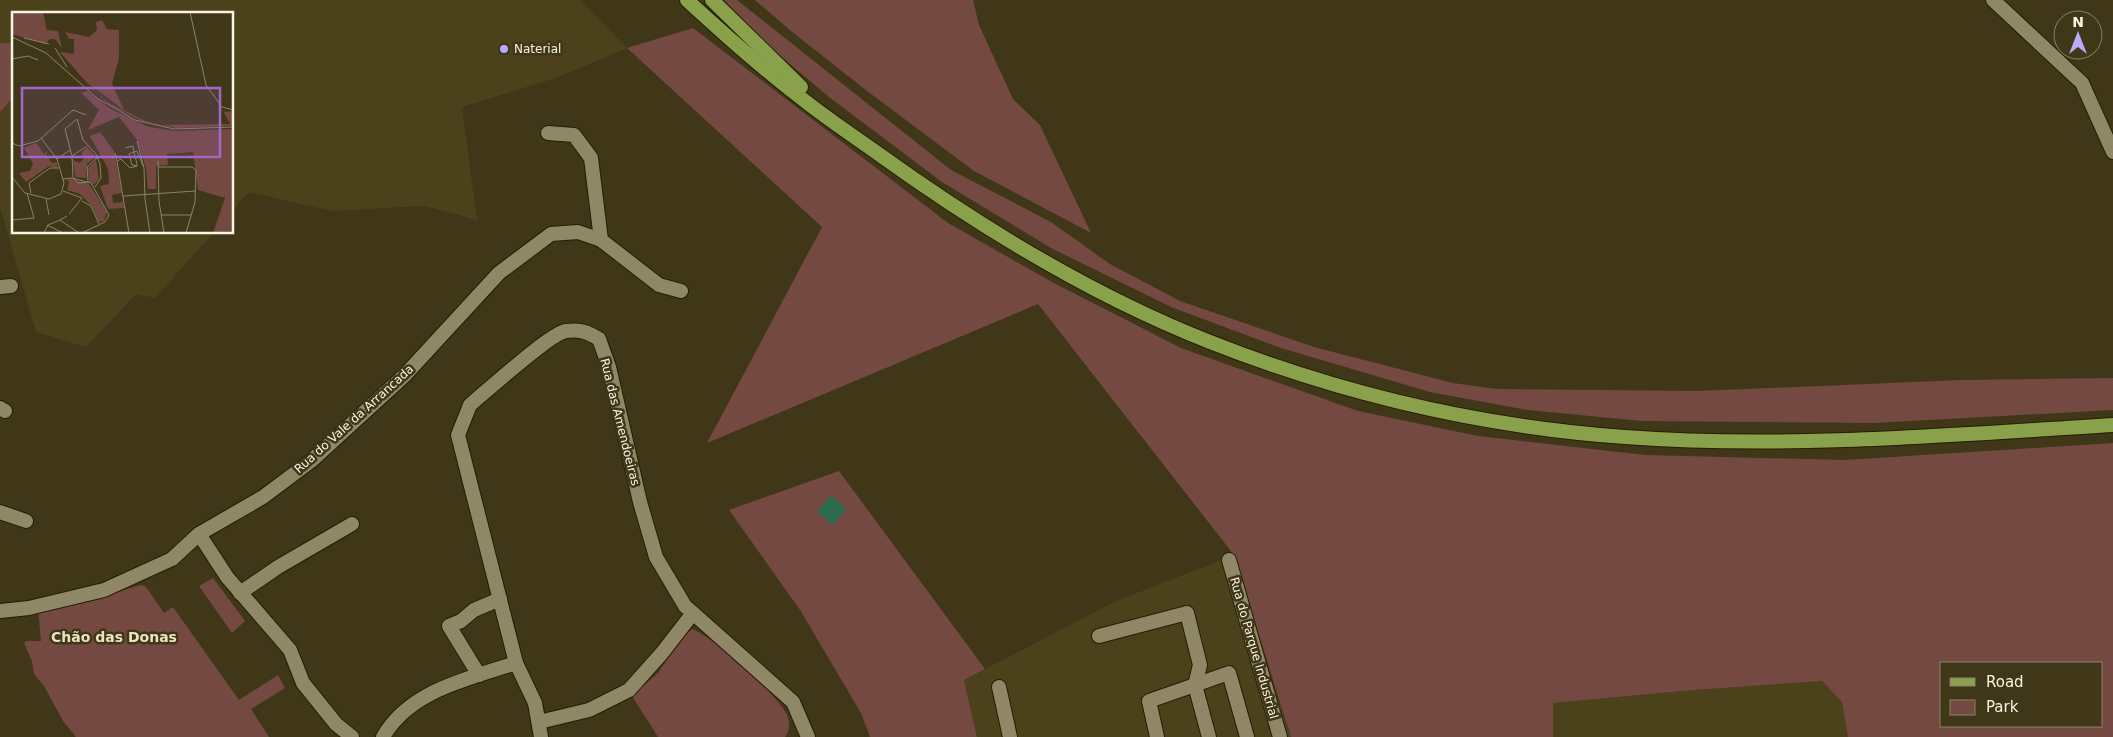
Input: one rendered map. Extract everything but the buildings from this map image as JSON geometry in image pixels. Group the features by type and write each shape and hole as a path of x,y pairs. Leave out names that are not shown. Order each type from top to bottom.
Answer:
{"main road":[{"path":"677,0 868,147 936,195 1019,247 1111,297 1207,341 1284,369 1368,394 1443,411 1526,425 1622,437 1710,442 1807,442 2113,425"},
{"path":"687,0 807,99"},
{"path":"700,0 807,99"},
{"path":"712,0 807,99"}],"street":[{"path":"1993,0 2082,83 2113,152"},
{"path":"548,133 574,134 591,158 601,240"},
{"name":"Rua do Vale da Arrancada","path":"0,611 29,608 104,590 172,559 199,534 263,498 311,461 404,375 499,273 551,234 578,232 601,240 659,286 681,291"},
{"name":"Rua das Amendoeiras","path":"540,737 535,703 516,663 458,435 470,405 479,397 549,340 564,331 584,331 599,339 609,367 640,502 656,557 685,606 794,702 807,737"},
{"path":"0,512 26,521"},
{"path":"240,593 278,567 352,524"},
{"path":"199,534 227,578 290,650 303,684 336,724 352,737"},
{"name":"Rua do Parque Industrial","path":"1229,560 1280,737"},
{"path":"479,675 449,626 462,620 474,610 500,599"},
{"path":"539,722 589,710 630,690 693,613"},
{"path":"1099,636 1187,613 1200,665 1195,685 1209,737"},
{"path":"383,737 392,722 424,696 516,663"},
{"path":"1157,737 1149,701 1229,673 1247,737"},
{"path":"999,687 1010,737"}],"shaded area":[{"path":"0,0 580,0 627,48 556,78 462,107 477,220 425,206 331,211 249,192 234,209 234,12 12,12 12,43 0,43"},
{"path":"12,99 12,234 212,234 155,298 136,294 86,347 36,332 0,207 0,112"},
{"path":"831,495 846,509 833,525 817,512"},
{"path":"1234,555 1291,737 977,737 964,680 1114,602"},
{"path":"1822,681 1843,702 1848,737 1553,737 1552,703"}],"green space":[{"path":"724,0 737,0 951,170 1051,222 1110,264 1180,301 1314,347 1453,383 1497,389 1697,391 1961,380 2113,378 2113,410 1874,423 1642,421 1528,410 1430,392 1281,348 1171,307 1051,248 942,182 829,97 771,48"},
{"path":"755,0 973,0 979,25 1013,99 1040,125 1091,233 974,171 867,91"},
{"path":"693,28 948,223 1052,282 1181,348 1358,411 1478,436 1645,455 1845,460 2113,443 2113,737 1848,737 1842,702 1822,681 1553,703 1553,737 1291,737 1234,555 1038,304 707,443 822,227 627,48"},
{"path":"0,43 12,43 12,99 0,112"},
{"path":"839,471 985,669 964,680 977,737 870,737 861,713 800,610 729,510"},
{"path":"213,578 245,621 232,633 199,586"},
{"path":"141,585 146,587 164,613 173,607 239,700 278,675 285,688 251,709 269,737 76,737 63,721 44,686 34,674 32,661 24,643 26,641 41,641 38,608 96,598"},
{"path":"692,629 729,654 771,694 788,718 789,730 785,737 658,737 632,696 658,673 682,638"}],"place":[{"name":"Naterial","path":"504,49"}],"district":[{"name":"Chão das Donas","path":"114,637"}]}
